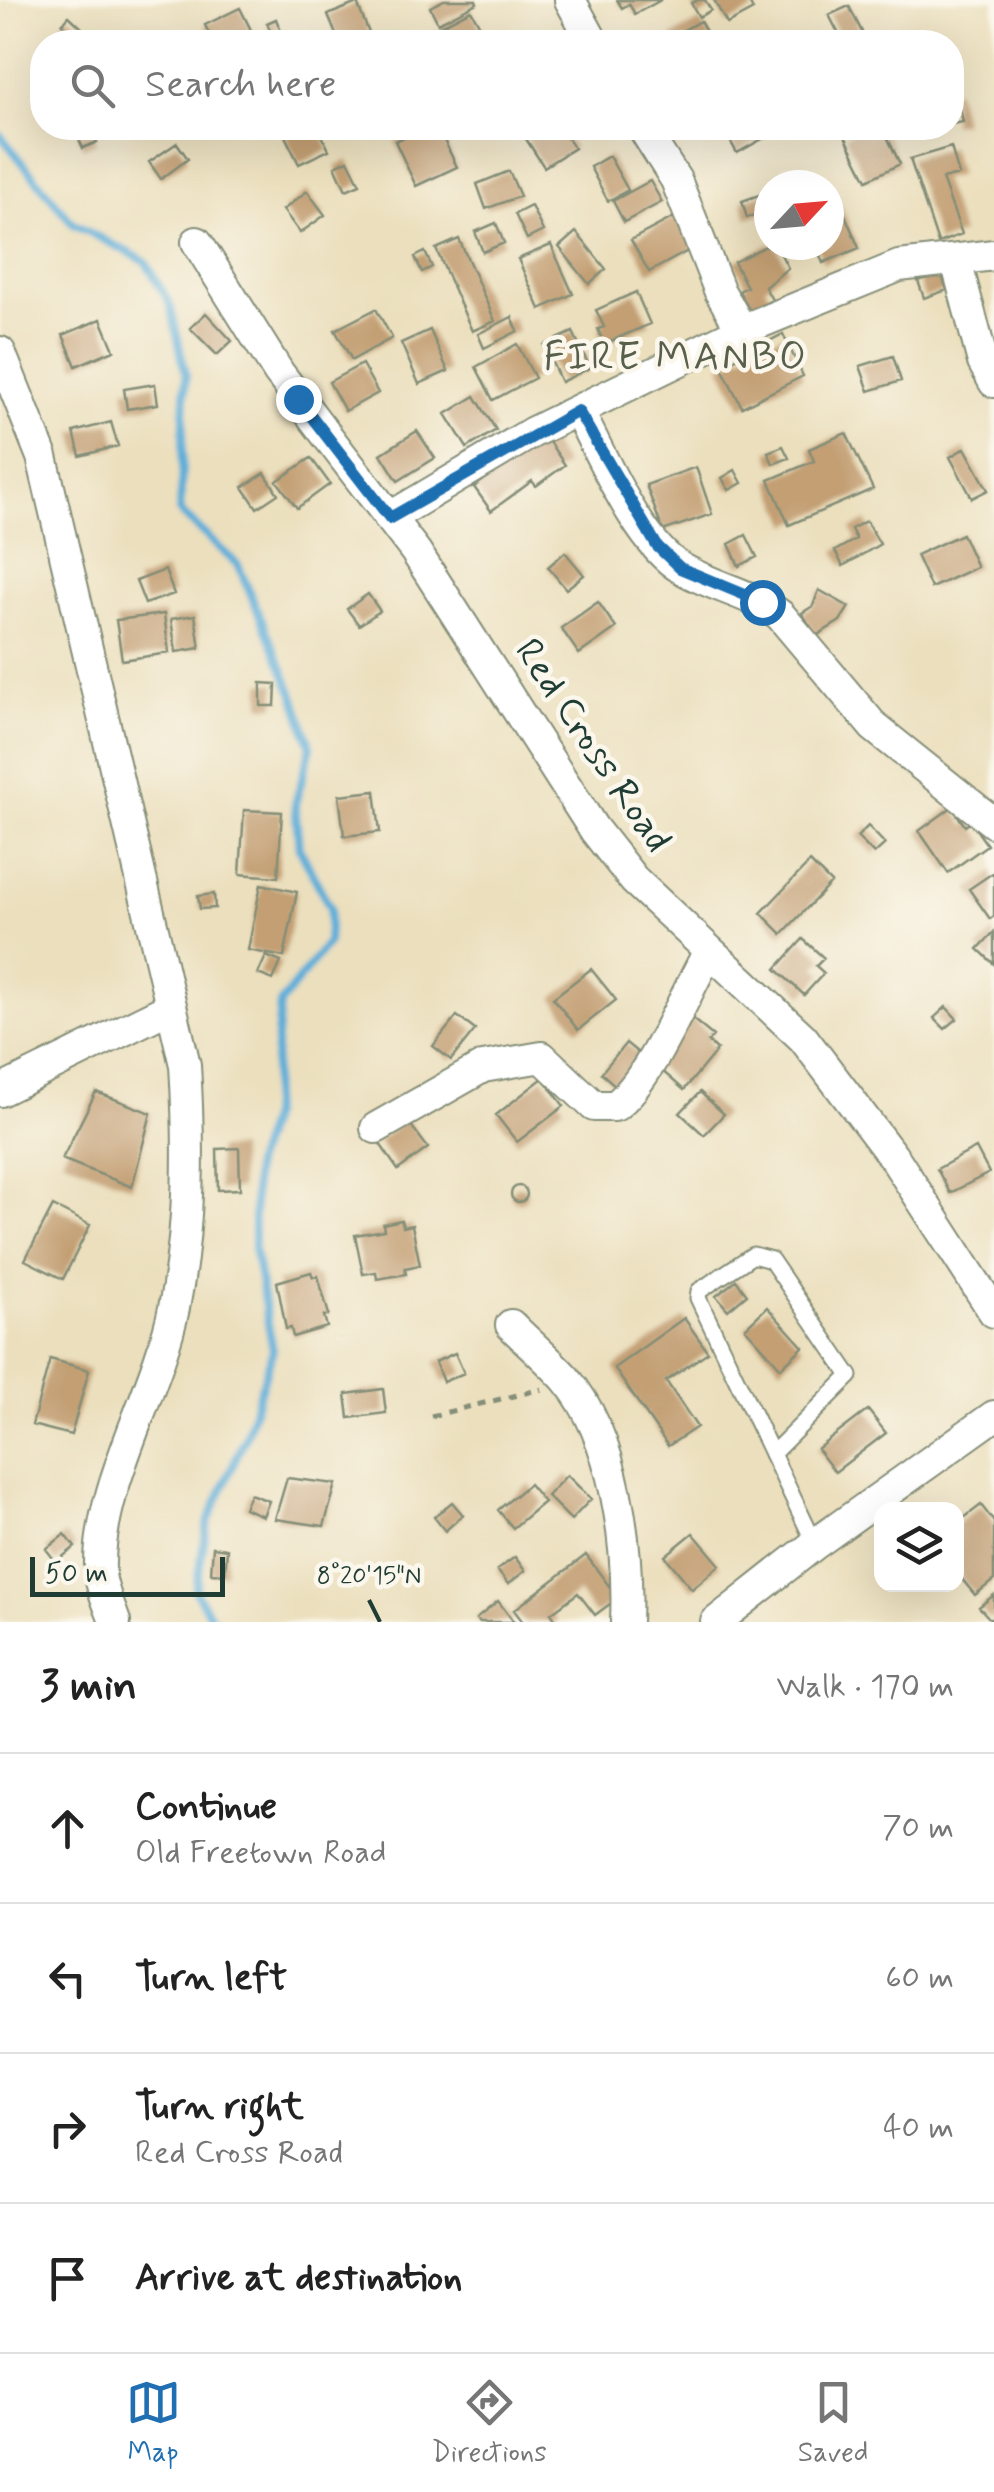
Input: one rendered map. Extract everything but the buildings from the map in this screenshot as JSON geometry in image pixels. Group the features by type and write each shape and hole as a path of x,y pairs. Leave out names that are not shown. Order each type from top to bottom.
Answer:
{"street":[{"path":"570,0 587,30"},
{"path":"651,140 676,180 720,292 742,330"},
{"name":"Red Cross Road","path":"196,242 279,373 390,518 593,828 634,880 803,1038 898,1162 994,1312"},
{"path":"390,518 578,411 742,330 877,273 927,261 994,255"},
{"path":"956,261 983,362 994,382"},
{"path":"0,352 42,456 184,1065 192,1160 174,1308 156,1378 102,1533 100,1575 114,1622"},
{"path":"578,411 657,546 680,568 762,602 780,615 874,727 994,823"},
{"path":"376,1128 483,1067 542,1057 594,1106 615,1106 649,1070 659,1042 708,953"},
{"path":"0,1091 172,1007"},
{"path":"510,1325 568,1381 612,1473 621,1512 626,1622"},
{"path":"716,1622 814,1544 994,1416"}],"lane":[{"path":"772,1454 850,1376 763,1254 753,1255 705,1286 698,1298 814,1544"}],"path":[{"path":"431,1416 568,1381"}],"waterway":[{"path":"0,135 73,224 145,261 170,304 186,375 180,512 238,565 294,695 311,747 295,804 299,847 330,908 328,942 280,1004 270,1116 254,1165 254,1248 273,1350 246,1435 208,1522 195,1591 214,1622"}],"district":[{"name":"FIRE MANBO","path":"676,358"}],"route":[{"path":"298,399 390,518 533,432 578,411 657,546 680,568 762,602"}]}
